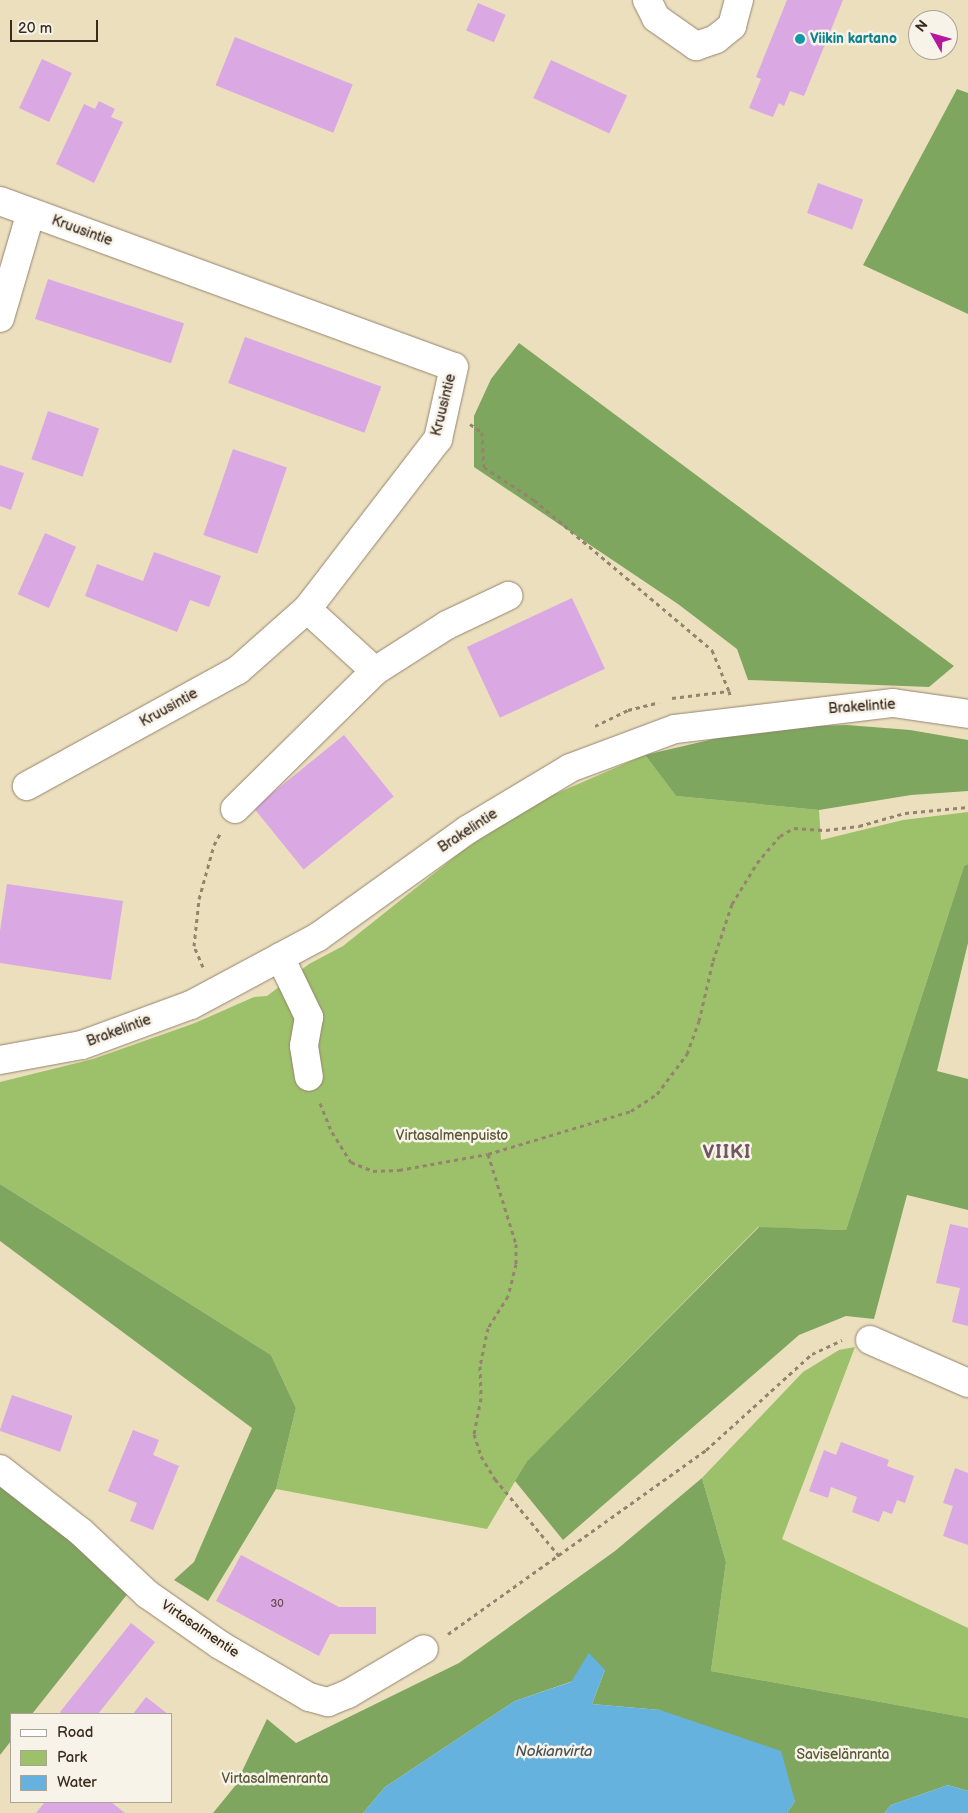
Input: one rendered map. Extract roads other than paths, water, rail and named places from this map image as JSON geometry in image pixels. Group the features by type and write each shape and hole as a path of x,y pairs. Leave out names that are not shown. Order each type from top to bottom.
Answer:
{"street":[{"path":"647,0 656,18 696,46 716,39 732,26 740,0"},
{"name":"Kruusintie","path":"0,201 454,367 438,439 307,609 238,670 27,786"},
{"path":"0,318 31,212"},
{"path":"235,809 375,671 447,624 508,596"},
{"path":"307,609 375,671"},
{"name":"Brakelintie","path":"0,1060 82,1045 184,1008 318,936 467,830 570,768 675,729 893,703 968,714"},
{"path":"280,957 309,1017 304,1046 310,1077"},
{"path":"870,1340 968,1383"},
{"name":"Virtasalmentie","path":"0,1469 81,1532 147,1594 220,1645 309,1697 328,1702 348,1694 424,1649"}],"water":[{"name":"Nokianvirta","path":"589,1653 605,1670 592,1704 660,1710 781,1751 795,1801 787,1813 363,1813 385,1787 515,1701 571,1682"},
{"path":"948,1785 968,1791 968,1813 884,1813 891,1805"}],"place":[{"name":"Viikin kartano","path":"800,39"}],"district":[{"name":"VIIKI","path":"727,1153"}],"park label":[{"name":"Virtasalmenpuisto","path":"452,1136"},
{"name":"Saviselänranta","path":"843,1755"},
{"name":"Virtasalmenranta","path":"275,1779"}]}
